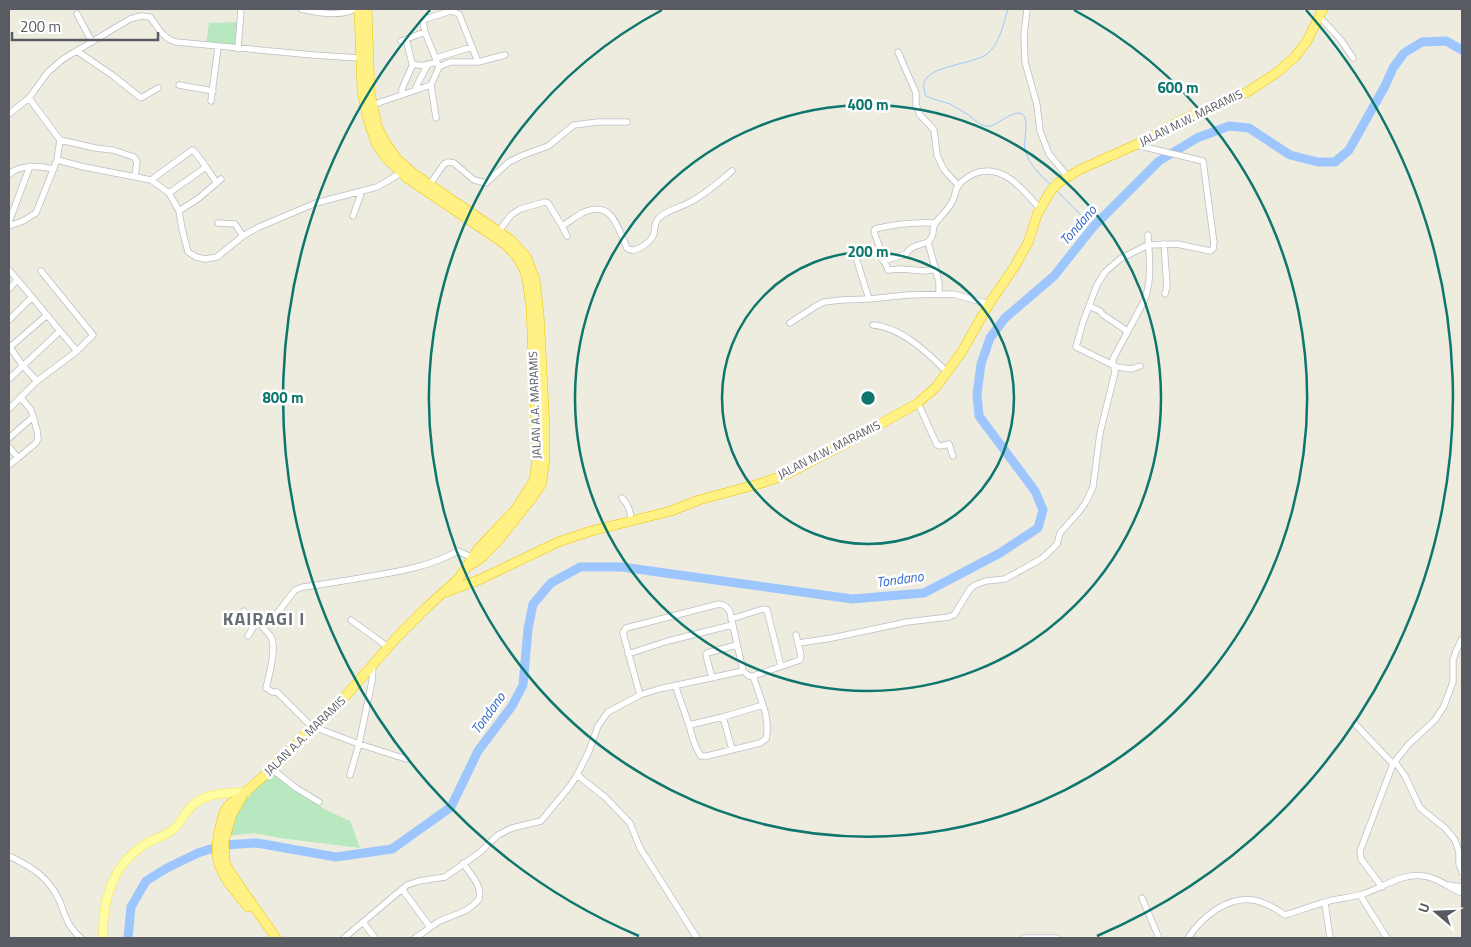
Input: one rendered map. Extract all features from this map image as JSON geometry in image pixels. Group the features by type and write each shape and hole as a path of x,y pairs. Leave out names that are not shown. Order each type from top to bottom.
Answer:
{"highway":[{"name":"JALAN A.A. MARAMIS","path":"244,794 348,694 413,621 459,578 473,562 497,542 541,485 545,457 540,417 532,308 527,278 520,262 505,244 401,173 386,158 376,144 368,120 362,90 361,37 357,9"},
{"path":"367,9 368,70 372,105 377,126 392,152 414,174 499,231 522,252 531,265 539,312 540,417"},
{"name":"JALAN M.W. MARAMIS","path":"444,592 482,579 558,542 591,531 671,511 699,500 762,483 787,474 918,403 936,387 961,353 989,304 1021,257 1040,208 1050,192 1058,184 1079,170 1135,145 1186,118 1246,92 1275,74 1295,57 1307,41 1321,12"},
{"path":"473,562 482,579"},
{"path":"244,794 225,820 221,871 270,938"},
{"path":"221,861 276,938"}],"main road":[{"path":"103,938 103,910 106,898 122,865 140,847 172,831 194,803 206,797 244,794"}],"street":[{"path":"238,48 241,9"},
{"path":"301,9 331,14 357,9"},
{"path":"1027,9 1024,36 1025,62 1037,105 1040,131 1044,144 1050,154 1068,177"},
{"path":"436,118 431,85 437,62 422,23 425,18 451,11 459,14 478,62"},
{"path":"1321,12 1353,58"},
{"path":"77,14 92,42"},
{"path":"9,114 29,98 53,68 63,59 122,23 141,16 150,17 170,41 218,47 360,58"},
{"path":"402,94 402,89 413,64 403,40 425,32"},
{"path":"211,101 218,47"},
{"path":"413,64 418,66 437,62 472,47"},
{"path":"77,51 142,98 158,88"},
{"path":"898,52 916,93 916,105 920,115 934,130 937,155 945,171 958,185"},
{"path":"437,62 478,62 505,55"},
{"path":"416,90 428,64"},
{"path":"179,85 213,91"},
{"path":"372,105 431,85"},
{"path":"29,98 60,140 114,150 134,157 137,162 135,176"},
{"path":"430,184 444,164 448,162 454,163 474,180 486,182 509,162 548,146 574,125 598,122 627,122"},
{"path":"9,224 28,218 36,213 58,160 60,140"},
{"path":"1135,145 1203,161 1214,243 1213,249 1210,251 1177,244 1148,245 1120,259 1105,272 1097,285 1076,347 1113,366 1131,369 1140,366"},
{"path":"151,180 192,150 194,151 219,181 179,211"},
{"path":"58,160 84,168 151,180 169,193 179,211 188,252 196,257 205,258 217,257 243,236 259,227 316,203 378,187 401,173"},
{"path":"9,174 15,170 30,166 54,168"},
{"path":"9,224 30,166"},
{"path":"169,193 206,167"},
{"path":"562,226 590,210 604,210 614,219 627,248 633,251 644,246 654,235 656,222 665,213 691,202 717,185 732,171"},
{"path":"883,261 906,254 909,249 928,242 933,237 935,223 950,205 958,185 976,173 992,171 1002,174 1018,185 1040,208"},
{"path":"353,216 362,191"},
{"path":"499,231 511,214 520,209 545,202 548,203 567,236"},
{"path":"218,223 235,224 243,236"},
{"path":"935,223 900,224 875,229 874,232 883,261 888,270 925,271 936,269"},
{"path":"798,643 908,622 949,617 954,614 975,585 986,581 1005,579 1046,554 1057,544 1060,533 1078,513 1093,487 1100,433 1115,372 1113,359 1147,293 1148,235"},
{"path":"928,242 939,282 939,294"},
{"path":"1164,244 1167,286 1165,294"},
{"path":"857,261 869,299"},
{"path":"9,270 77,351"},
{"path":"9,408 38,381 77,351 93,335 41,271"},
{"path":"9,289 17,280"},
{"path":"790,323 824,302 841,300 952,294 989,304"},
{"path":"9,320 32,298"},
{"path":"1089,306 1100,311 1127,332"},
{"path":"38,381 23,366 9,347 47,314"},
{"path":"873,325 884,326 899,334 927,352 947,372"},
{"path":"9,379 60,331"},
{"path":"9,465 38,441 31,410 20,398"},
{"path":"918,403 937,445 949,444 953,456"},
{"path":"9,438 33,417"},
{"path":"9,447 18,458"},
{"path":"622,498 630,510 631,521"},
{"path":"248,636 254,626 265,623 280,611 295,590 303,587 420,567 458,551 473,562"},
{"path":"640,695 623,633 626,628 720,604 728,607 743,670 746,674 753,676 800,660 796,635"},
{"path":"628,654 732,622 763,609 767,610 781,666"},
{"path":"244,611 247,619 254,626"},
{"path":"350,620 388,647"},
{"path":"261,624 272,638 273,648 266,688 272,692 277,692 313,727 406,759"},
{"path":"1382,887 1360,855 1394,763 1408,745 1428,727 1444,706 1453,682 1453,660 1462,639"},
{"path":"712,678 706,654 737,645"},
{"path":"350,775 359,744 372,681 373,666"},
{"path":"344,938 407,885 445,877 479,853 502,832 541,821 577,775 590,751 598,726 608,712 640,695 743,670"},
{"path":"675,685 698,753 701,756 707,756 760,743 766,739 768,726 763,704 753,676"},
{"path":"689,724 723,717 763,704"},
{"path":"723,717 732,749"},
{"path":"1355,724 1405,776 1420,808 1445,828 1455,840 1462,872"},
{"path":"272,769 296,788 319,802"},
{"path":"577,775 606,798 630,824 640,848 697,938"},
{"path":"9,856 38,872 51,885 68,924 82,938"},
{"path":"415,938 448,917 461,913 479,899 480,891 478,885 463,864"},
{"path":"1188,938 1212,913 1226,904 1238,900 1262,902 1285,914 1360,895 1404,877 1414,875 1430,877 1462,893"},
{"path":"1446,885 1462,888"},
{"path":"402,889 430,927"},
{"path":"1360,895 1387,938"},
{"path":"1142,898 1159,938"},
{"path":"1325,903 1330,938"},
{"path":"363,922 375,938"},
{"path":"1024,938 1057,938"}],"green space":[{"path":"237,22 236,47 206,44 209,23"},
{"path":"271,770 324,809 350,821 360,848 254,833 227,836 236,808"}],"waterway":[{"path":"1008,9 1001,33 991,50 980,58 934,72 924,83 925,95 950,104 987,126 1017,113 1024,116 1026,123 1025,151 1029,161 1051,185"},
{"name":"Tondano","path":"128,938 131,907 146,881 198,853 223,845 257,843 336,857 392,849 451,807 478,751 512,706 523,685 528,629 533,604 551,583 580,567 622,567 852,599 924,593 1000,553 1038,528 1043,510 1035,491 979,416 977,394 981,364 990,338 1005,318 1054,276 1093,227 1159,161 1197,138 1229,126 1249,128 1290,155 1318,162 1335,162 1349,150 1393,68 1404,53 1422,42 1446,41 1462,50"},
{"path":"1057,191 1093,227"}],"district":[{"name":"KAIRAGI I","path":"264,619"}]}
